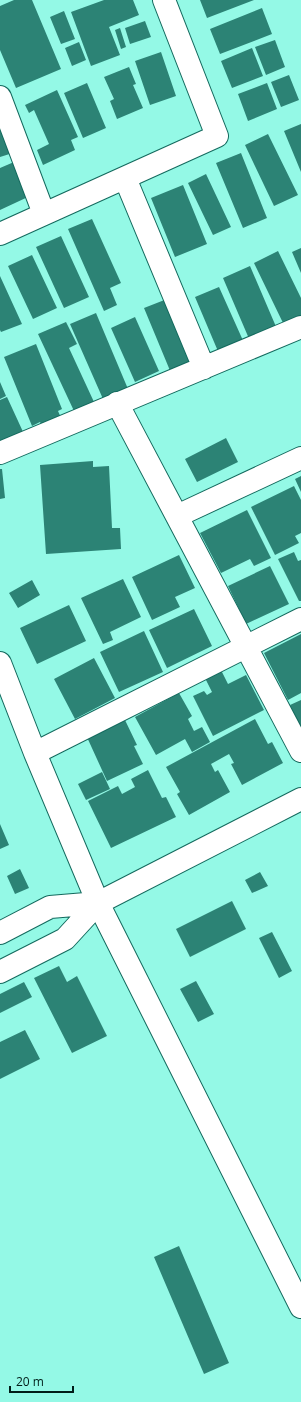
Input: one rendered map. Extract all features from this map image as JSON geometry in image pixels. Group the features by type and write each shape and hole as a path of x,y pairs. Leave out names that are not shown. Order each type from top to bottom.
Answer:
{"street":[{"path":"0,234 217,136 164,0"},
{"path":"0,97 44,214"},
{"path":"125,178 204,368"},
{"path":"0,453 117,403 301,328"},
{"path":"117,403 301,751"},
{"path":"177,516 301,458"},
{"path":"34,754 301,619"},
{"path":"0,663 34,754 98,903 301,1307"},
{"path":"0,972 65,938 98,903 301,799"},
{"path":"0,933 50,907 98,903"}],"building":[{"path":"14,0 32,0 61,69 16,88 0,50 0,6"},
{"path":"104,0 133,0 139,15 109,27 120,55 91,66 71,12"},
{"path":"200,0 254,0 207,18"},
{"path":"262,8 272,34 220,54 210,29"},
{"path":"64,11 75,39 61,44 50,17"},
{"path":"145,21 151,37 130,44 125,28"},
{"path":"120,28 126,47 121,49 115,30"},
{"path":"275,40 285,67 266,75 255,47"},
{"path":"79,42 86,60 72,66 65,48"},
{"path":"252,48 263,76 232,88 221,61"},
{"path":"161,52 176,96 150,105 135,61"},
{"path":"129,67 136,84 133,85 143,108 117,119 110,101 114,99 104,77"},
{"path":"289,75 299,100 281,107 271,82"},
{"path":"87,83 106,128 83,138 64,93"},
{"path":"267,83 277,109 248,121 238,94"},
{"path":"57,90 78,137 71,140 75,150 43,165 37,150 49,144 34,110 29,113 25,105"},
{"path":"0,123 16,152 0,157"},
{"path":"301,124 301,172 284,131"},
{"path":"268,134 298,195 274,206 245,145"},
{"path":"241,153 267,218 243,228 216,163"},
{"path":"14,162 30,196 0,210 0,168"},
{"path":"206,174 231,227 213,235 188,183"},
{"path":"183,185 207,244 175,257 151,198"},
{"path":"92,219 121,283 110,288 117,305 104,311 68,229"},
{"path":"61,236 89,297 64,308 36,247"},
{"path":"301,248 301,273 292,252"},
{"path":"278,251 301,298 301,317 284,325 254,263"},
{"path":"32,255 57,308 33,319 8,266"},
{"path":"250,266 277,329 250,341 223,278"},
{"path":"0,276 22,324 1,332 0,330"},
{"path":"219,287 245,345 220,356 195,297"},
{"path":"167,299 193,364 171,373 144,308"},
{"path":"96,313 128,389 103,399 70,324"},
{"path":"135,317 159,371 135,382 111,328"},
{"path":"66,322 77,344 69,348 94,402 74,411 38,334"},
{"path":"36,344 62,409 58,411 62,420 43,428 40,422 32,426 4,357"},
{"path":"0,382 6,396 0,399"},
{"path":"7,397 24,434 0,445 0,400"},
{"path":"226,438 238,462 197,482 185,459"},
{"path":"93,461 93,467 109,466 112,528 120,528 121,549 46,554 40,465"},
{"path":"0,469 2,469 5,498 0,499"},
{"path":"301,476 301,492 295,479"},
{"path":"294,486 301,500 301,533 295,536 299,543 275,555 251,507"},
{"path":"247,510 271,558 254,566 250,559 221,573 200,533"},
{"path":"294,552 298,561 301,560 301,601 299,601 278,559"},
{"path":"179,555 195,588 175,597 180,607 152,620 132,577"},
{"path":"270,566 289,604 246,624 228,586"},
{"path":"123,579 141,617 110,632 113,640 103,644 81,598"},
{"path":"32,580 40,595 18,608 9,593"},
{"path":"69,605 86,641 37,664 20,628"},
{"path":"194,609 212,646 167,668 149,630"},
{"path":"144,631 163,672 119,692 100,652"},
{"path":"301,634 301,693 288,700 264,653"},
{"path":"94,658 115,698 75,719 54,679"},
{"path":"221,670 228,684 246,675 264,710 213,736 193,696 204,691 207,695 212,692 205,678"},
{"path":"179,693 192,716 188,719 194,731 202,727 210,742 192,752 185,739 156,755 135,717"},
{"path":"301,700 301,729 290,705"},
{"path":"124,718 137,745 134,746 143,764 107,781 86,735"},
{"path":"255,719 268,744 272,742 283,763 242,785 231,764 234,763 229,754 211,764 215,772 218,770 230,792 189,815 177,794 180,792 166,767"},
{"path":"148,770 162,798 166,797 176,817 111,848 88,801 118,786 122,794 135,787 131,779"},
{"path":"102,772 110,789 86,800 78,784"},
{"path":"0,824 9,845 0,849"},
{"path":"20,869 29,888 15,894 7,876"},
{"path":"260,872 268,886 252,893 245,880"},
{"path":"232,901 246,929 190,957 176,929"},
{"path":"272,932 292,971 279,978 259,938"},
{"path":"59,966 67,982 77,976 107,1036 72,1053 34,978"},
{"path":"196,981 214,1014 198,1022 180,989"},
{"path":"24,982 32,997 0,1013 0,994"},
{"path":"25,1030 40,1059 0,1079 0,1042"},
{"path":"179,1246 229,1363 204,1374 154,1257"}]}
